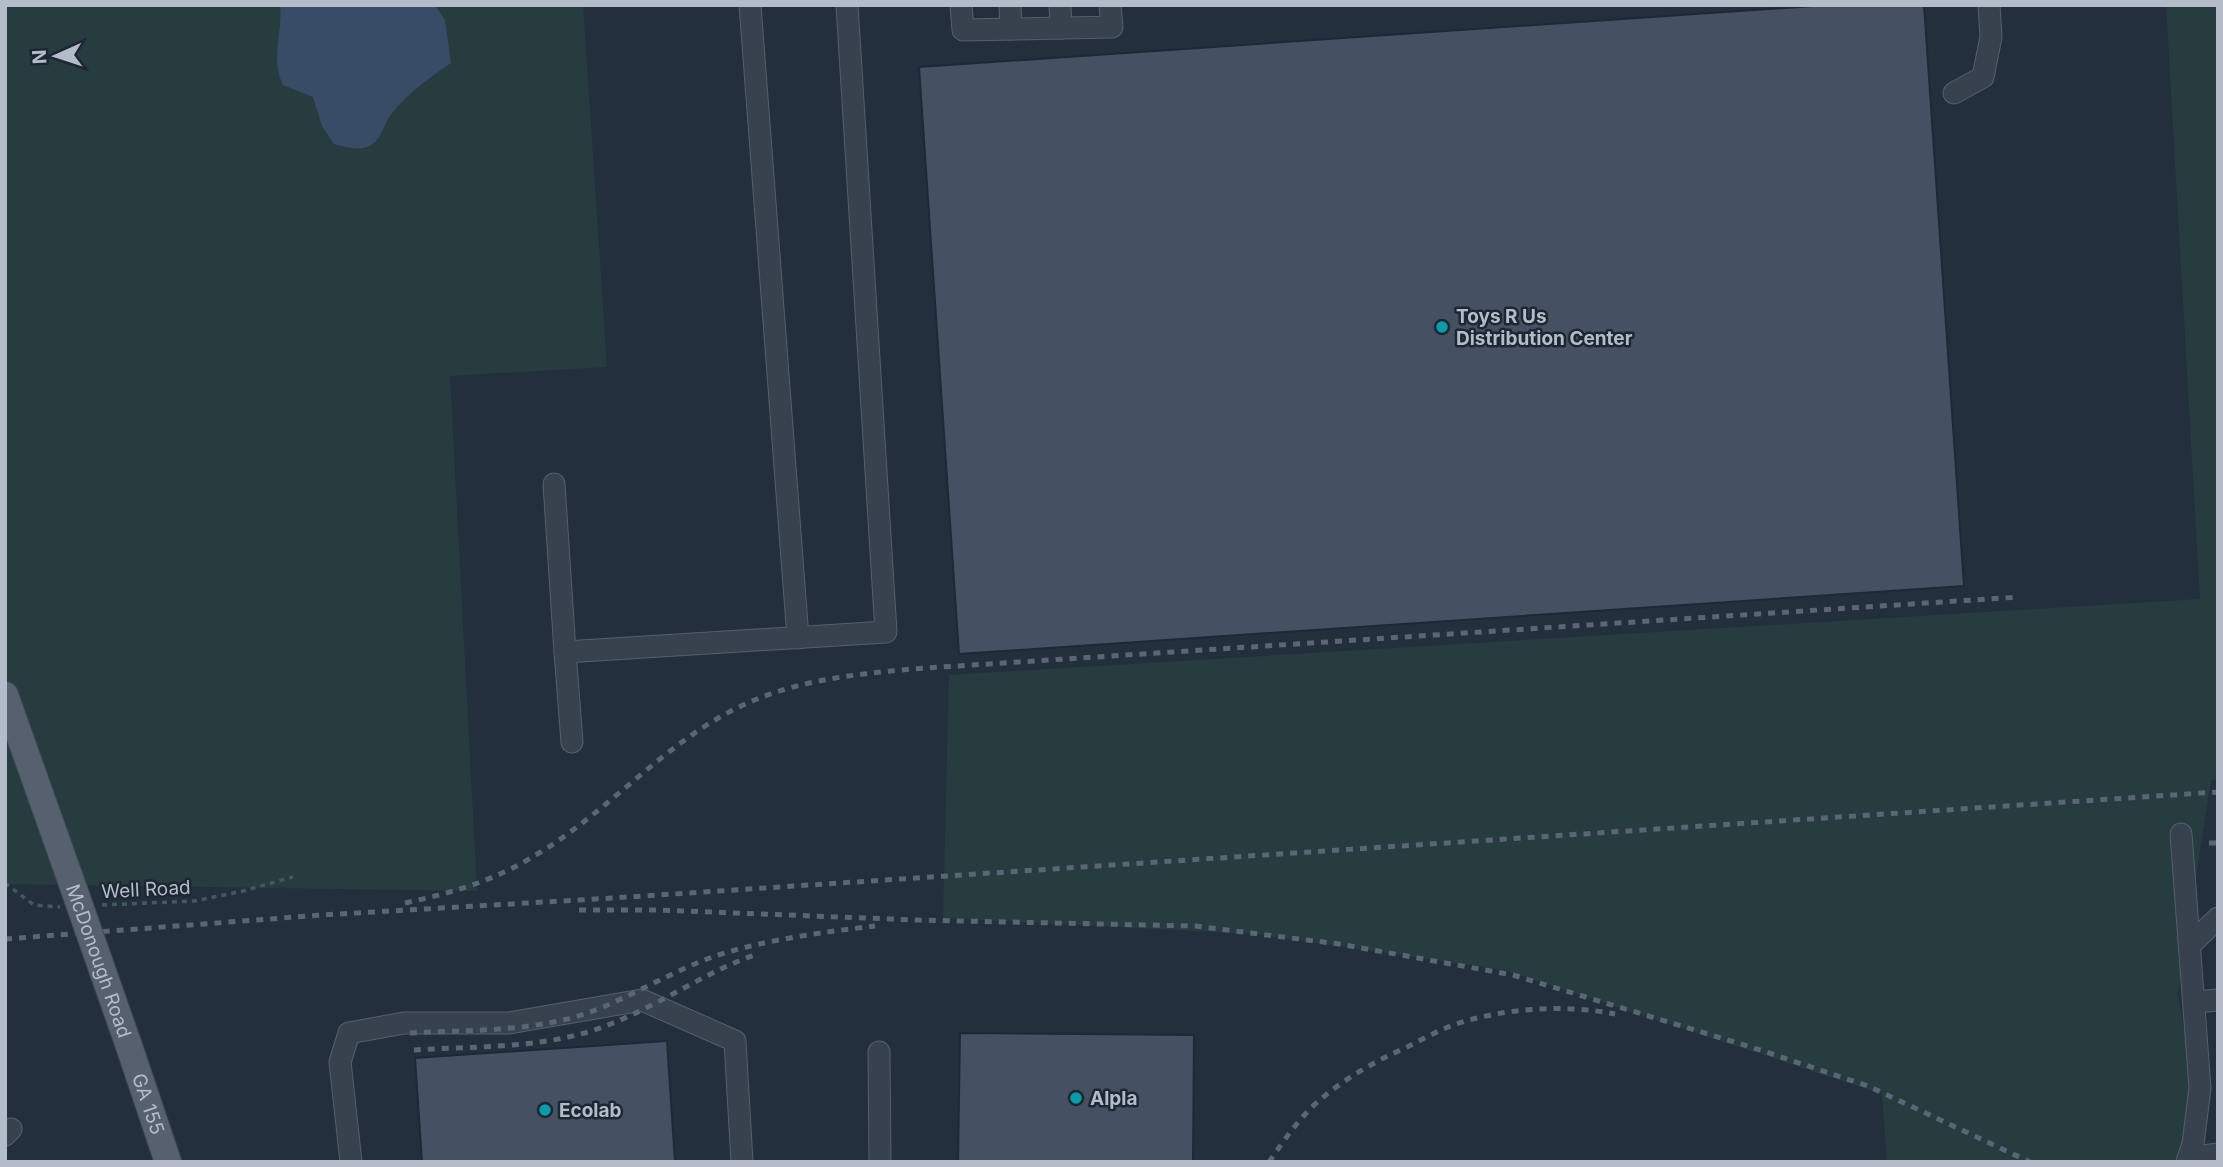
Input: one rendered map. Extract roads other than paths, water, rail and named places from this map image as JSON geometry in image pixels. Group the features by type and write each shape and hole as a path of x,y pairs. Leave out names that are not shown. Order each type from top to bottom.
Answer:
{"main road":[{"name":"McDonough Road","path":"5,695 129,1046"},
{"name":"GA 155","path":"129,1046 168,1162"}],"street":[{"path":"750,5 798,638"},
{"path":"565,652 886,632 847,5"},
{"path":"961,5 963,30 1112,27 1111,5"},
{"path":"1010,5 1011,29"},
{"path":"1060,5 1061,28"},
{"path":"1954,93 1983,77 1991,37 1989,5"},
{"path":"554,484 572,742"},
{"path":"2182,834 2195,1002 2208,1068 2200,1088 2193,1144 2188,1160 2218,1154"},
{"path":"2191,944 2218,918"},
{"path":"351,1162 340,1062 349,1033 404,1023 509,1023 642,1000 735,1041 742,1162"},
{"path":"2195,1002 2218,1000"},
{"path":"879,1052 880,1162"}],"water":[{"path":"280,5 435,5 445,20 451,63 405,98 371,145 357,149 334,144 322,126 313,97 283,85 279,75 277,55"}],"railway":[{"path":"405,903 472,885 519,865 587,820 661,758 713,721 762,697 824,680 911,669 2019,597"},
{"path":"5,939 322,915 2218,792"},
{"path":"2209,843 2218,843"},
{"path":"579,910 1195,926 1339,944 1513,975 1751,1047 1868,1086 2030,1162"},
{"path":"410,1033 498,1029 564,1020 601,1008 691,965 726,953 790,938 875,926"},
{"path":"414,1050 512,1045 585,1033 627,1017 719,970 757,954"},
{"path":"1269,1162 1306,1113 1334,1089 1369,1066 1443,1029 1494,1014 1535,1009 1576,1009 1615,1014"}],"place":[{"name":"Toys R Us Distribution Center","path":"1442,327"},
{"name":"Alpla","path":"1076,1098"},
{"name":"Ecolab","path":"545,1110"}]}
